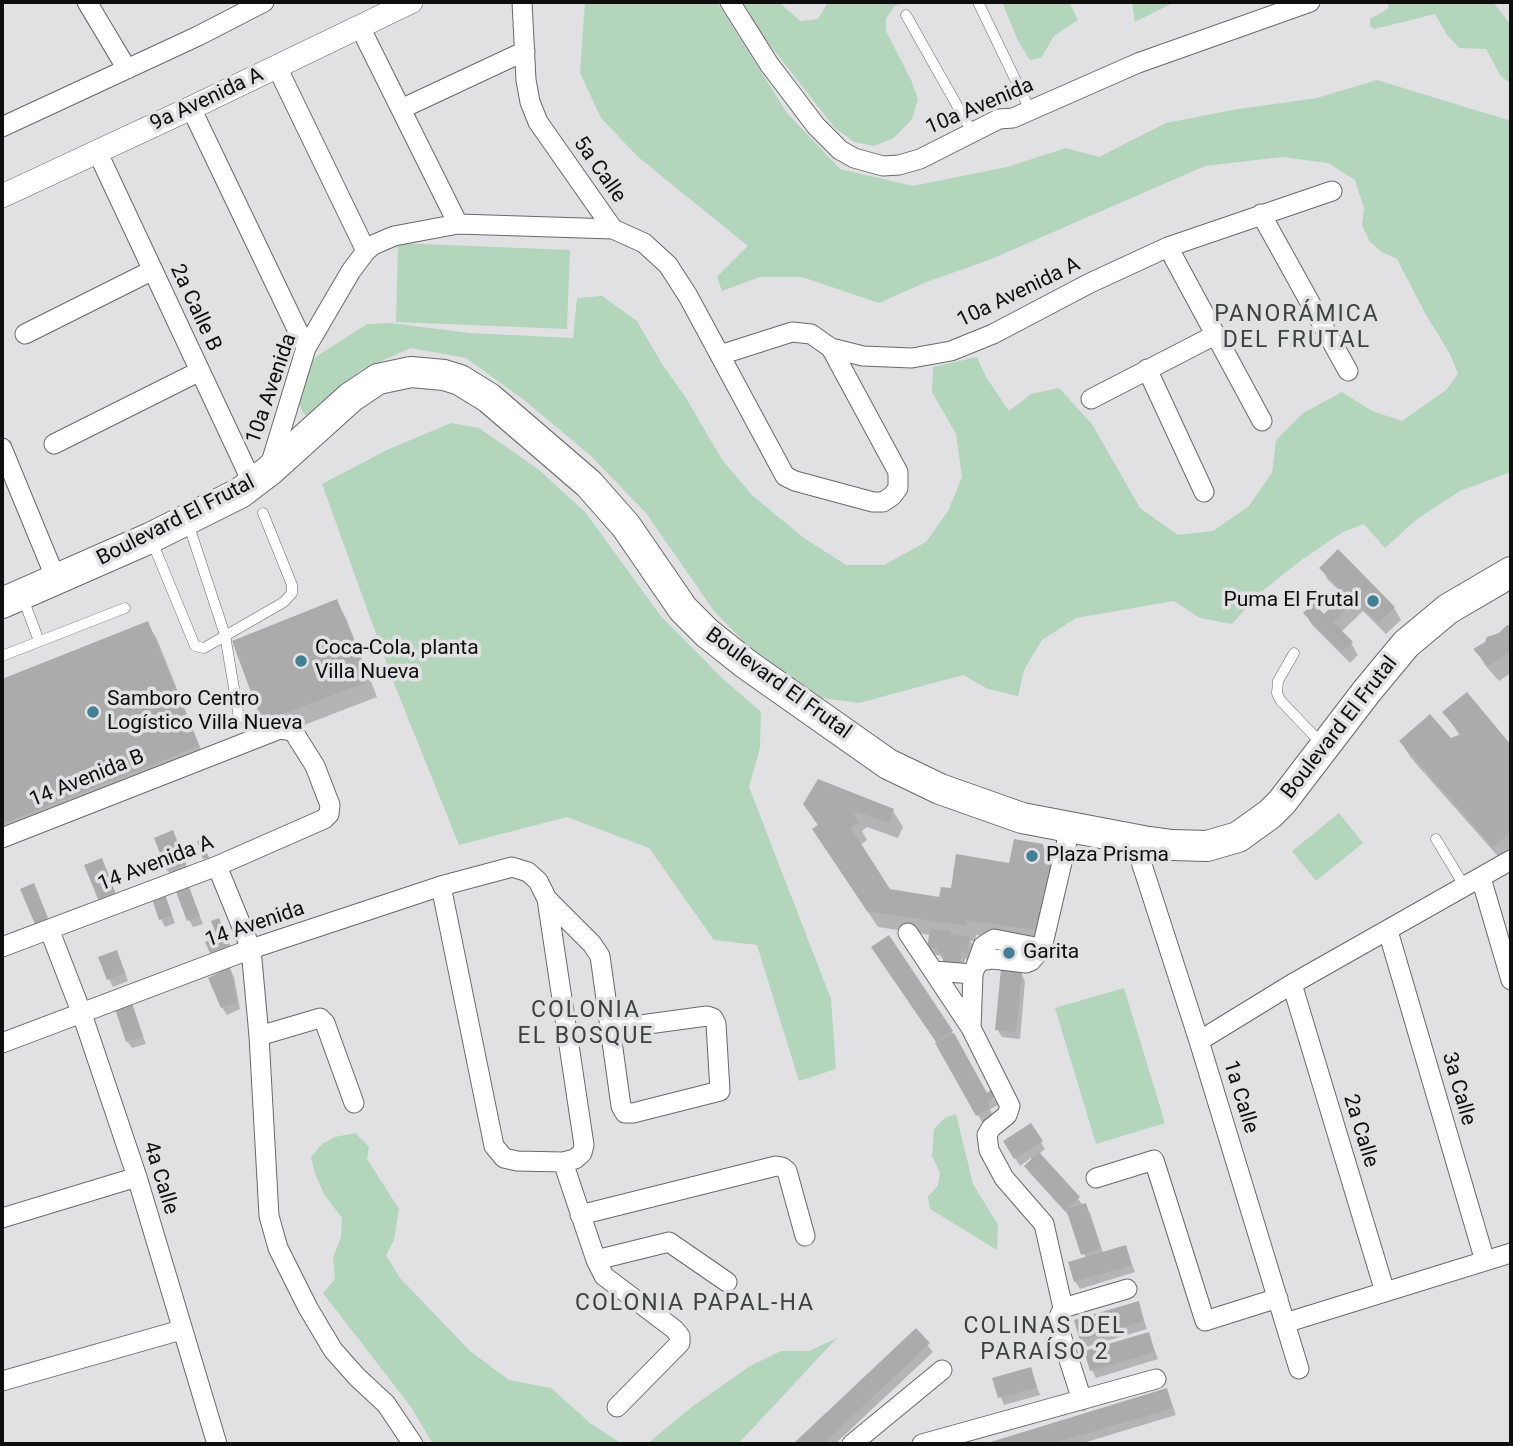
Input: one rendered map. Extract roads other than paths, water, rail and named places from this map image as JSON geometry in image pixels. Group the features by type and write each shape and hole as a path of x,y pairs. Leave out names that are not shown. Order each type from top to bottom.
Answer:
{"main road":[{"name":"Boulevard El Frutal","path":"11,598 150,538 261,478 337,408 378,379 411,372 428,372 460,380 518,421 589,484 626,526 684,609 707,633 746,664 887,764 984,806 1022,818 1172,845 1207,846 1238,837 1259,823 1282,802 1390,662 1412,639 1448,609 1511,572"}],"street":[{"path":"87,2 127,69"},
{"path":"2,127 261,2"},
{"name":"9a Avenida A","path":"2,196 411,2"},
{"name":"5a Calle","path":"522,2 530,102 538,122 612,229 644,243 668,265 688,296 785,476 873,502 883,502 896,492 898,472 831,348"},
{"name":"10a Avenida","path":"730,2 792,95 830,141 854,158 884,166 920,159 999,119 1013,118 1138,63 1310,2"},
{"path":"360,27 458,224"},
{"path":"401,109 524,51"},
{"path":"277,67 366,251"},
{"path":"191,108 306,348"},
{"name":"2a Calle B","path":"97,151 200,371 261,478"},
{"name":"10a Avenida A","path":"720,355 792,332 811,334 831,348 863,356 921,357 951,351 993,334 1090,283 1168,247 1332,191"},
{"path":"1261,214 1348,371"},
{"name":"10a Avenida","path":"261,478 306,348 338,292 366,251 394,236 458,224 612,229"},
{"path":"1168,247 1262,421"},
{"path":"24,334 153,270"},
{"path":"1091,399 1215,335"},
{"path":"1147,369 1204,492"},
{"path":"54,444 200,371"},
{"path":"2,448 56,579"},
{"name":"14 Avenida B","path":"2,838 280,729 293,732 316,766 330,805 330,814 324,819"},
{"name":"14 Avenida A","path":"2,947 217,866 324,819"},
{"path":"971,1028 975,970 983,946 994,940 1044,946 1070,828"},
{"name":"1a Calle","path":"1134,839 1199,1041 1299,1370"},
{"path":"1199,1041 1292,984 1511,860"},
{"path":"217,866 251,949 259,1036 269,1216 278,1248 333,1350 386,1404 413,1444"},
{"name":"14 Avenida","path":"2,1043 251,949 441,886 512,867 528,872 538,881 547,899"},
{"path":"1473,883 1511,980"},
{"path":"441,886 494,1146 504,1158 517,1161 564,1162 575,1159 582,1153 584,1144 547,899"},
{"path":"547,899 592,944 600,956 621,1106 625,1113 720,1091 716,1024 713,1018 707,1016 611,1029"},
{"name":"4a Calle","path":"49,929 82,1013 137,1177 217,1444"},
{"name":"3a Calle","path":"1388,931 1485,1261"},
{"path":"908,933 971,1028 1010,1106 1007,1115 991,1128 987,1135 989,1150 1004,1178 1045,1224 1063,1308 1058,1319 1059,1329 1082,1399"},
{"path":"934,971 975,970"},
{"name":"2a Calle","path":"1292,984 1385,1292"},
{"path":"259,1036 320,1018 325,1023 354,1103"},
{"path":"1096,1178 1154,1160 1205,1321 1278,1298"},
{"path":"564,1162 580,1215 604,1276 680,1336 681,1343 617,1408"},
{"path":"580,1215 776,1166 786,1171 805,1236"},
{"path":"2,1219 137,1177"},
{"path":"596,1260 669,1242 727,1282"},
{"path":"1285,1323 1511,1253"},
{"path":"1063,1308 1127,1289"},
{"path":"2,1381 181,1330"},
{"path":"852,1444 942,1370"},
{"path":"922,1444 1156,1379"}],"lane":[{"path":"978,2 1030,110"},
{"path":"906,15 972,132"},
{"path":"150,538 195,646 204,648 284,602 292,593 292,584 264,513"},
{"path":"186,520 225,635 239,718"},
{"path":"11,598 39,641"},
{"path":"2,656 125,608"},
{"path":"1294,653 1278,681 1276,693 1324,747"},
{"path":"1436,839 1473,883"}],"place":[{"name":"Puma El Frutal","path":"1373,601"},
{"name":"Coca-Cola, planta Villa Nueva","path":"301,661"},
{"name":"Samboro Centro Logístico Villa Nueva","path":"93,712"},
{"name":"Plaza Prisma","path":"1032,856"},
{"name":"Garita","path":"1009,953"}],"district":[{"name":"PANORÁMICA DEL FRUTAL","path":"1297,328"},
{"name":"COLONIA EL BOSQUE","path":"586,1024"},
{"name":"COLONIA PAPAL-HA","path":"695,1304"},
{"name":"COLINAS DEL PARAÍSO 2","path":"1045,1340"}]}
